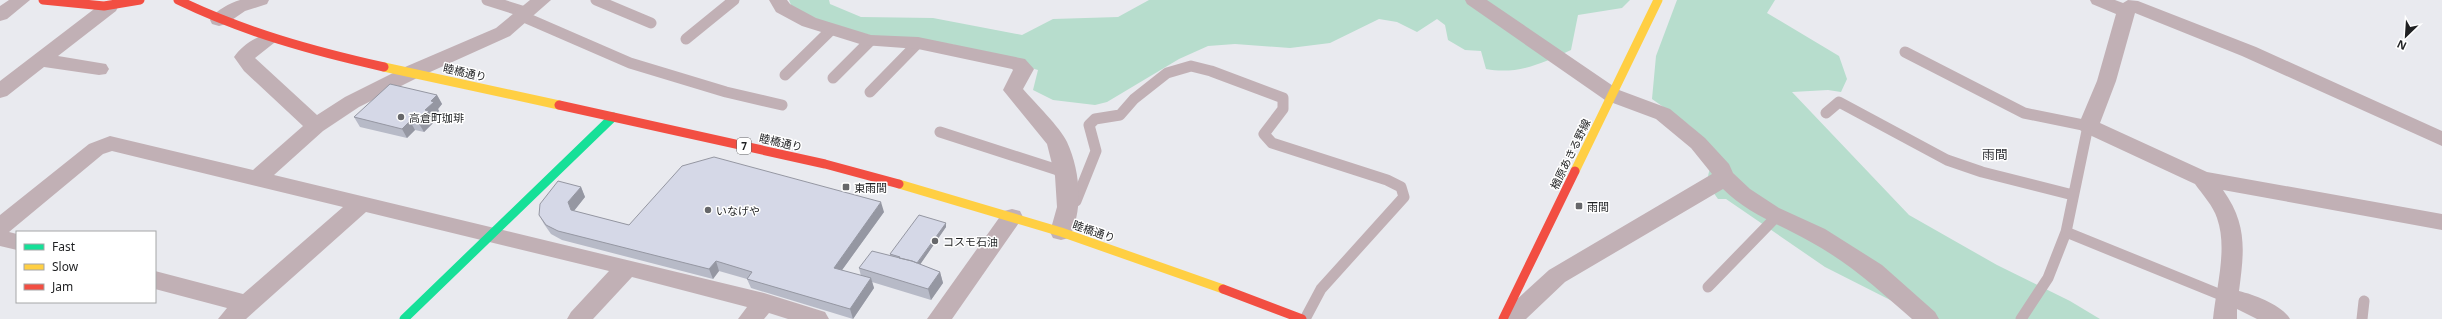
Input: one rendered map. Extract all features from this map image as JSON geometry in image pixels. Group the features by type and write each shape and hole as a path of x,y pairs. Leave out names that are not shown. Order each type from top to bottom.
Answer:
{"main road":[{"path":"43,0 109,7 128,5 140,0"},
{"name":"睦橋通り","path":"178,0 219,20 269,39 825,164 1061,232 1304,319"},
{"name":"楢原あきる野線","path":"1503,319 1658,0"},
{"path":"404,319 613,117"}],"street":[{"path":"0,15 21,0"},
{"path":"219,20 238,7 260,0"},
{"path":"257,178 316,126 352,102 412,72 497,34 526,15 542,0"},
{"path":"778,0 783,8 809,22 870,41 918,44 1018,64 1024,69 1013,90 1058,142 1064,172 1068,207 1061,232"},
{"path":"1474,0 1612,95 1663,114 1698,143 1722,169 1723,176 1742,195 1777,216 1817,235 1874,271 1927,319"},
{"path":"2099,0 2129,6 2205,31 2285,66 2442,139"},
{"path":"2129,6 2102,97 2088,126 2203,180 2442,222"},
{"path":"0,91 109,7"},
{"path":"269,39 244,57 251,66 316,126"},
{"path":"41,60 99,69"},
{"path":"0,227 96,149 110,143 627,267 757,310 817,319"},
{"path":"1511,319 1558,276 1715,184 1723,176"},
{"path":"2203,180 2223,207 2230,223 2232,237 2225,308 2244,302 2278,319"},
{"path":"230,319 362,203"},
{"path":"939,319 1012,217"},
{"path":"0,238 16,242"},
{"path":"579,319 627,267"},
{"path":"156,280 247,304"}],"lane":[{"path":"487,0 526,15 630,63 726,92 782,105"},
{"path":"596,0 651,23"},
{"path":"686,39 734,0"},
{"path":"785,75 831,30"},
{"path":"833,78 870,41"},
{"path":"870,92 918,44"},
{"path":"1905,52 2024,113 2088,126 2066,232 2048,278 2021,319"},
{"path":"1068,207 1076,201 1096,151 1089,125 1095,118 1120,115 1134,99 1167,73 1191,66 1211,70 1283,98 1283,109 1264,134 1272,143 1387,180 1400,187 1404,197 1322,289 1304,319"},
{"path":"1826,113 1839,102 1947,160 1982,172 2073,195"},
{"path":"940,132 1064,172"},
{"path":"1708,287 1777,216"},
{"path":"2066,232 2225,308"},
{"path":"2362,319 2364,301"}],"green space":[{"path":"789,0 829,0 830,4 861,17 933,18 1022,35 1053,19 1118,17 1149,0 1630,0 1622,8 1578,15 1571,50 1530,67 1520,69 1486,69 1481,51 1465,50 1448,40 1445,25 1437,19 1417,32 1397,22 1379,19 1330,43 1290,48 1235,44 1208,46 1179,59 1107,102 1095,105 1053,100 1033,90 1038,70 951,44 877,37 795,15"},
{"path":"1677,0 1775,0 1767,13 1839,56 1847,79 1841,92 1828,90 1792,92 1909,215 1997,265 2070,301 2100,319 1918,319 1902,306 1825,267 1726,199 1718,199 1708,181 1709,172 1717,152 1689,125 1652,99 1656,56"}],"building":[{"path":"390,84 437,95 431,101 434,102 425,110 429,111 418,122 410,121 402,129 354,117"},
{"path":"714,157 881,202 834,268 871,278 850,309 747,279 752,272 716,261 709,269 558,231 546,225 539,215 540,204 558,181 581,187 568,202 571,210 629,225 682,166"},
{"path":"919,215 946,223 917,263 890,254"},
{"path":"872,251 912,261 940,272 928,289 859,268"}],"traffic: fast":[{"path":"404,319 613,117"}],"traffic: slow":[{"path":"1575,171 1658,0"},
{"path":"384,67 559,105"},
{"path":"899,184 1061,232 1223,289"}],"traffic: jam":[{"path":"43,0 104,6 140,0"},
{"path":"178,0 228,23 253,32 331,55 384,67"},
{"path":"559,105 825,164 899,184"},
{"path":"1503,319 1575,171"},
{"path":"1223,289 1302,319"}],"place":[{"name":"高倉町珈琲","path":"401,117"},
{"name":"東雨間","path":"846,187"},
{"name":"雨間","path":"1579,206"},
{"name":"いなげや","path":"708,210"},
{"name":"コスモ石油","path":"935,241"}],"district":[{"name":"雨間","path":"1995,154"}]}
